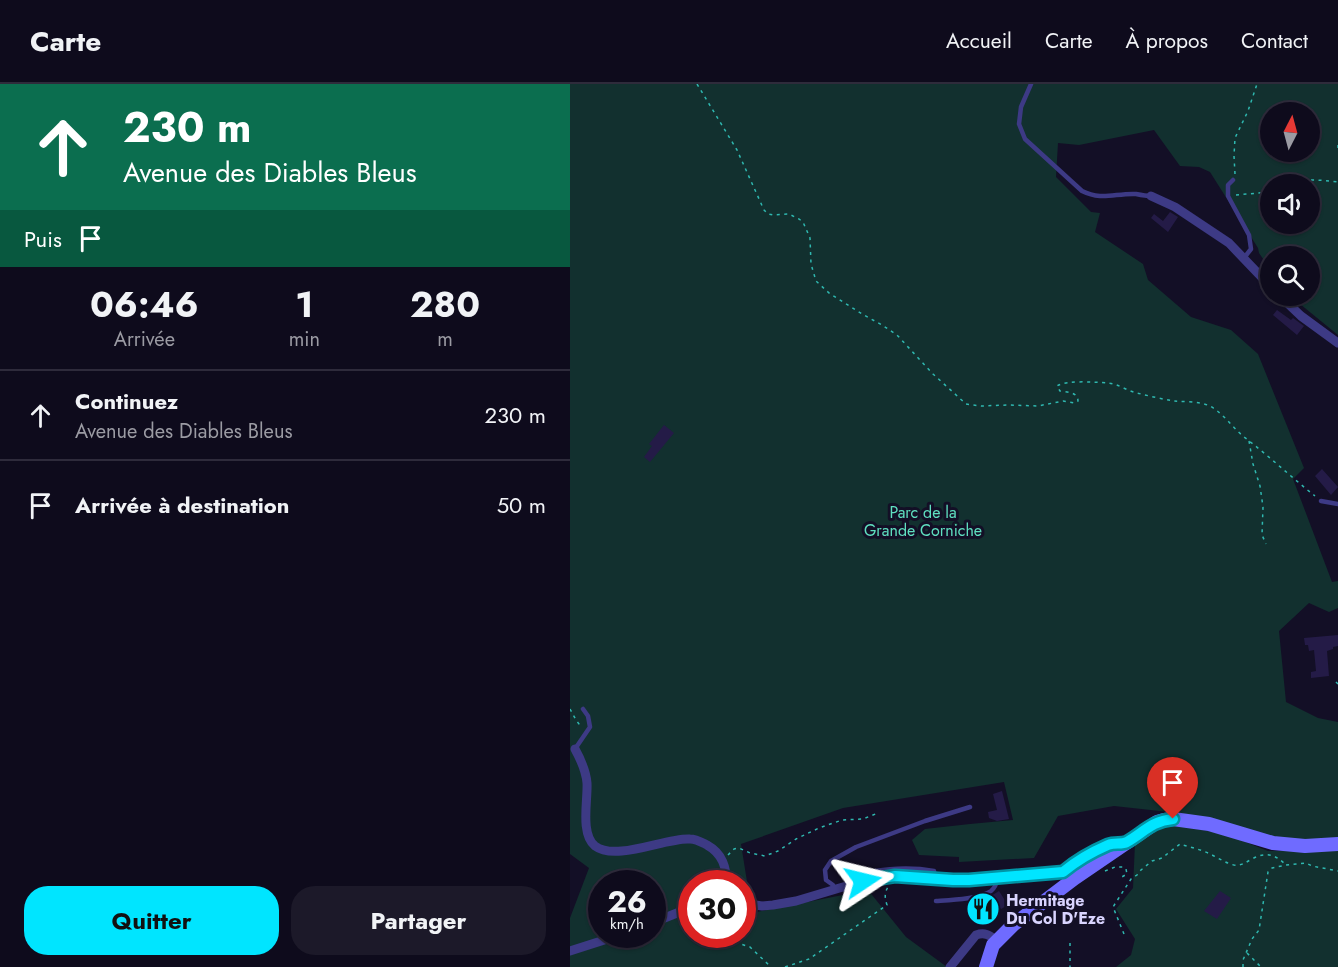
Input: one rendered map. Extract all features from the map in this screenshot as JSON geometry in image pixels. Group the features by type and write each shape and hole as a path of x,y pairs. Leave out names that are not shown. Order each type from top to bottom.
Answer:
{"main road":[{"path":"986,967 996,940 1069,875 1124,844 1151,825 1164,820 1173,819 1222,827 1273,843 1305,846 1338,844"}],"street":[{"path":"1151,196 1175,207 1222,237 1260,275"},
{"path":"1290,306 1338,343"},
{"path":"575,749 585,771 586,826 595,846 611,852 687,839 696,840 717,852 722,858 725,870"},
{"path":"756,905 796,901 863,881 895,876 953,880 1069,875"},
{"path":"950,967 976,935 987,934 996,940"},
{"path":"570,951 588,945"}],"lane":[{"path":"1031,84 1021,107 1019,124 1025,139 1082,191 1099,197 1135,194 1151,196"},
{"path":"1233,180 1228,185 1228,196 1249,236 1251,249 1244,258"},
{"path":"1321,501 1338,504"},
{"path":"575,749 590,727 588,716 583,709"},
{"path":"835,890 833,885 826,880 825,870 831,861 856,847 970,807"},
{"path":"848,878 880,870 925,869 934,871 935,878"},
{"path":"936,901 969,898 992,891 998,878"}],"path":[{"path":"697,84 737,150 764,210 773,215 789,214 803,222 810,238 811,264 816,281 829,293 897,335 933,374 966,404 1038,406 1063,401 1074,403 1078,401 1078,397 1060,391 1057,386 1062,383 1110,383 1136,393 1209,405 1321,501"},
{"path":"1233,180 1236,169 1235,138 1248,111 1257,84"},
{"path":"1338,145 1338,151"},
{"path":"1320,180 1338,182"},
{"path":"1228,196 1260,193"},
{"path":"1249,440 1260,486 1263,507 1262,535 1266,544"},
{"path":"570,709 586,733"},
{"path":"722,858 739,848 750,853 765,855 778,851 795,839 819,828 842,820 863,819 878,813"},
{"path":"1124,934 1113,907 1117,900 1131,879 1141,870 1180,844 1235,865 1245,864 1253,858 1264,855 1277,856 1286,865"},
{"path":"1243,967 1243,960 1252,939 1259,930 1268,872 1272,868 1306,863 1312,867 1338,871"},
{"path":"1107,870 1123,867 1127,874 1120,878"},
{"path":"785,967 809,959 887,905 886,890 895,876"},
{"path":"1070,943 1070,967"},
{"path":"751,948 771,967"},
{"path":"1246,953 1250,954 1261,967"}],"green space":[{"name":"Parc de la Grande Corniche","path":"570,84 1338,84 1338,335 1303,306 1320,306 1320,246 1260,246 1260,254 1210,172 1199,167 1180,166 1154,130 1079,145 1058,143 1056,177 1091,212 1100,213 1095,232 1143,264 1148,280 1191,317 1231,330 1258,354 1304,468 1293,479 1332,582 1338,581 1338,608 1329,612 1309,603 1279,631 1286,702 1318,718 1338,722 1338,838 1282,840 1221,822 1169,812 1114,806 1058,816 1034,858 959,862 959,857 919,855 912,840 925,829 1013,820 1004,782 843,808 741,844 745,870 678,870 678,948 756,948 756,912 868,890 906,937 947,967 570,967 570,918 588,871 588,948 666,948 666,870 588,870 589,868 570,854"},
{"path":"1169,824 1225,834 1268,851 1338,850 1338,967 1116,967 1131,955 1135,939 1116,909 1133,888 1135,843"}],"building":[{"path":"1170,212 1178,217 1168,232 1151,218 1154,214 1163,221"},
{"path":"1277,310 1304,326 1297,335 1273,315"},
{"path":"664,425 674,433 650,462 644,457 652,446 649,444"},
{"path":"1322,469 1338,487 1331,495 1315,476"},
{"path":"1338,635 1338,646 1327,651 1329,676 1311,678 1311,672 1316,671 1314,650 1309,651 1304,638"},
{"path":"1002,791 1009,819 997,821 989,818 988,812 997,810 993,794"},
{"path":"999,891 1008,905 1001,909 999,906 989,912 991,915 984,920 974,904"},
{"path":"1220,891 1231,898 1217,919 1204,911"}],"place":[{"name":"Hermitage Du Col D'Eze","path":"983,909"}],"route":[{"path":"863,881 895,876 969,880 1063,872 1072,864 1110,844 1124,844 1151,825 1173,819"}]}
